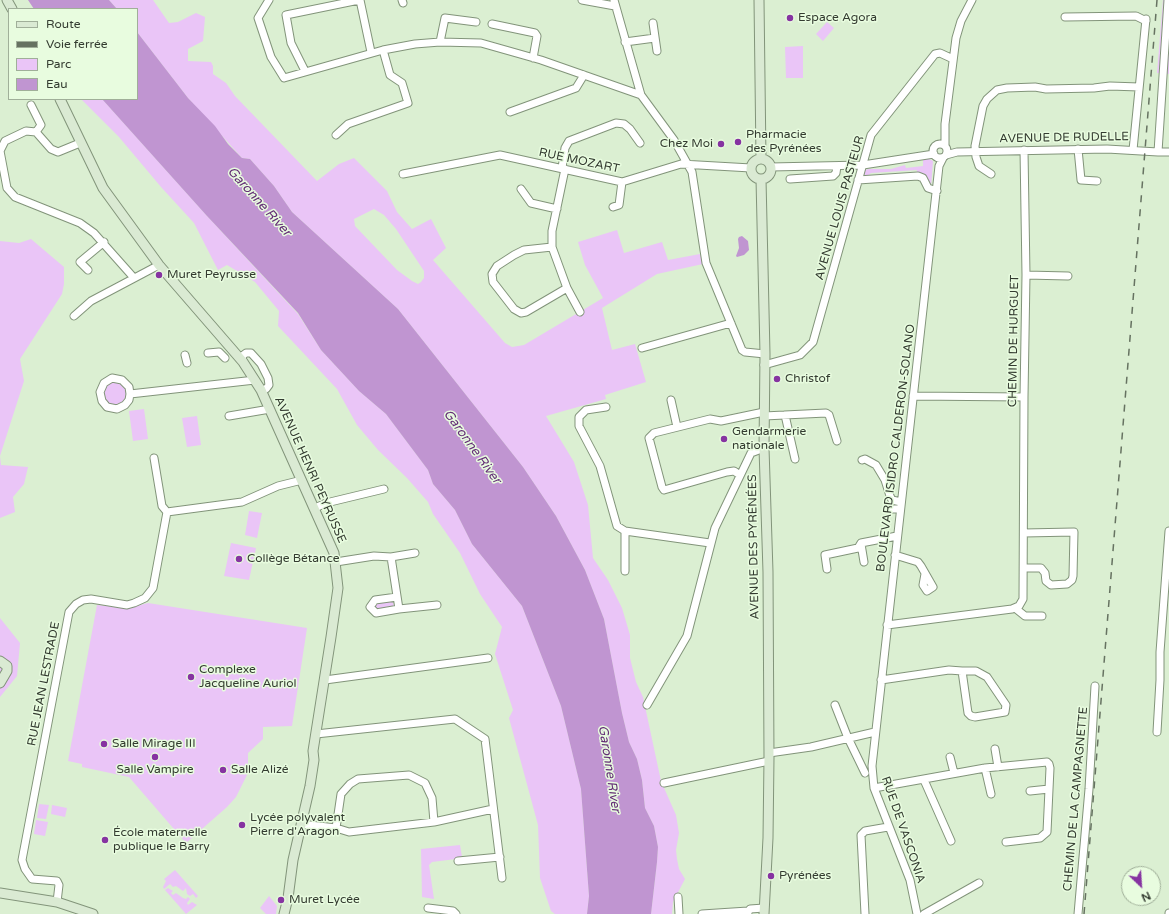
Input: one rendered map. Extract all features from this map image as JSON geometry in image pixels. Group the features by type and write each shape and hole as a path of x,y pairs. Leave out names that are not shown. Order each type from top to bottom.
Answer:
{"main road":[{"path":"759,0 762,158"},
{"name":"AVENUE HENRI PEYRUSSE","path":"60,100 103,188 159,265 243,362 261,390 315,508 336,562 338,588 325,680 306,785 306,799 284,914"},
{"path":"762,158 768,161 771,167 770,173 767,177 761,179 752,173 751,168 753,163 762,158"},
{"name":"AVENUE DES PYRÉNÉES","path":"761,179 765,354 764,448 768,572 769,757 768,838 764,911"},
{"path":"0,661 7,666 7,670 0,683"},
{"name":"AVENUE HENRI PEYRUSSE","path":"289,914 300,851 301,827"},
{"path":"0,893 57,902 93,914"}],"street":[{"path":"269,0 258,18 271,57 284,78 371,52 415,44 440,42 481,43 533,58 640,95"},
{"path":"305,71 291,43 286,15 359,0 371,52"},
{"path":"582,0 615,3 640,95 689,164 695,185 706,263 742,350 745,352 765,354"},
{"path":"953,59 961,21 972,0"},
{"path":"1158,152 1168,0"},
{"name":"AVENUE DE RUDELLE","path":"771,167 863,165 940,151 975,152 1118,148 1133,150 1146,20 1136,16 1065,17"},
{"path":"440,42 445,18 476,22"},
{"path":"653,23 657,51"},
{"path":"492,24 536,32 537,36 533,58"},
{"path":"625,42 655,38"},
{"path":"336,135 348,124 408,103 402,83 390,75 383,50"},
{"name":"AVENUE LOUIS PASTEUR","path":"764,365 800,355 813,342 871,135 937,52 953,59"},
{"name":"BOULEVARD ISIDRO CALDERON-SOLANO","path":"875,732 937,191 940,151 953,59"},
{"path":"510,112 576,88 584,75"},
{"path":"992,174 979,166 975,152 983,106 987,98 997,90 1007,88 1035,87 1046,89 1094,88 1110,86 1139,87"},
{"path":"31,105 41,125 36,132"},
{"path":"580,312 567,288 552,247 552,231 558,209 564,169 565,148 569,140 616,123 624,124 630,129 640,143"},
{"path":"80,143 58,152 51,149 36,132 26,131 5,141 0,150 7,188 15,197 80,224 94,232 134,278"},
{"path":"1078,149 1081,180 1097,180"},
{"name":"CHEMIN DE HURGUET","path":"1017,607 1023,598 1024,568 1026,276 1024,150"},
{"path":"1133,150 1169,152"},
{"name":"RUE MOZART","path":"403,174 500,155 622,182 673,166 689,164 751,168"},
{"path":"790,179 833,176 836,173 836,166"},
{"path":"858,180 918,176 923,178 928,188 937,191"},
{"path":"612,207 619,205 622,182"},
{"path":"521,189 530,203 558,209"},
{"path":"88,270 80,262 104,242"},
{"path":"552,247 524,250 514,255 497,266 492,274 494,282 514,309 521,313 526,312 567,288"},
{"path":"74,316 91,301 159,265"},
{"path":"1026,276 1068,276"},
{"path":"642,348 731,323"},
{"path":"208,353 219,352 224,359 234,352"},
{"name":"AVENUE HENRI PEYRUSSE","path":"243,362 242,356 246,353 251,353 261,364 268,378 268,385 266,389 261,390"},
{"path":"185,355 186,364"},
{"path":"112,378 122,380 129,387 130,394 125,405 117,409 107,407 104,404 100,392 104,383 112,378"},
{"path":"130,394 254,380"},
{"path":"913,396 1024,397"},
{"path":"671,400 677,427"},
{"path":"606,407 586,410 579,417 579,426 600,466 617,526 625,531 710,543"},
{"path":"229,416 270,409"},
{"path":"740,475 730,471 670,490 662,489 649,438 654,433 710,419 721,422 764,414 828,414 837,441"},
{"path":"785,415 795,459"},
{"path":"647,705 687,636 715,528 751,453 764,448"},
{"path":"154,458 162,506 167,512 242,502 278,486 302,480"},
{"path":"862,460 865,459 876,465 885,480 892,500 901,505"},
{"path":"315,508 326,503 384,489"},
{"path":"891,509 901,505"},
{"name":"RUE JEAN LESTRADE","path":"57,902 59,889 57,881 32,879 25,869 22,860 69,612 76,604 83,600 91,599 127,605 145,598 153,588 167,512"},
{"path":"625,531 625,571"},
{"path":"1157,732 1166,614 1169,531"},
{"path":"1024,533 1074,532 1073,576 1072,580 1067,584 1051,585 1046,581 1045,573 1041,568 1024,568"},
{"path":"827,568 825,555 858,548 860,544 897,536"},
{"path":"860,544 864,562"},
{"path":"336,562 374,556 391,557 415,553"},
{"path":"895,555 918,562 925,574"},
{"path":"391,557 399,610"},
{"path":"397,597 375,600 370,607 376,613 437,605"},
{"path":"887,625 1017,607 1025,616 1042,616"},
{"path":"325,680 488,658"},
{"path":"881,680 949,670 976,671 987,677 1006,705 1005,712 975,718 971,716 968,713 962,671"},
{"name":"CHEMIN DE LA CAMPAGNETTE","path":"1078,914 1089,789 1095,686"},
{"name":"RUE DE VASCONIA","path":"835,705 848,738 865,773"},
{"path":"316,734 455,719 486,739 502,878"},
{"path":"664,782 875,732"},
{"name":"RUE DE VASCONIA","path":"875,732 872,766 874,788 888,828 910,880 916,914"},
{"path":"995,749 998,767"},
{"path":"950,757 954,773"},
{"path":"874,788 985,768 1043,761 1049,764 1047,832 1040,838 1006,842"},
{"path":"985,768 991,794"},
{"path":"336,828 341,794 350,784 358,779 409,775 425,783 432,798 434,822"},
{"path":"924,780 951,841"},
{"path":"1030,791 1049,789"},
{"path":"301,827 336,828 349,832 434,822 493,809"},
{"path":"865,914 861,835 865,831 888,828"},
{"path":"458,861 500,857"},
{"path":"924,914 979,883"},
{"path":"678,897 679,914"},
{"path":"428,908 453,912 456,914"},
{"path":"702,914 748,913 750,909 764,911"}],"green space":[{"path":"109,0 153,0 169,23 178,22 196,13 205,17 203,41 188,49 188,61 211,62 213,66 213,74 226,83 235,96 317,181 339,164 354,158 387,191 397,212 412,229 431,219 446,248 433,260 505,343 512,347 524,345 603,298 585,265 578,242 617,230 624,253 662,242 668,260 700,254 703,264 657,274 602,308 612,350 635,344 646,382 605,395 606,399 546,416 574,462 588,505 593,558 608,580 622,608 630,635 630,658 636,682 643,697 661,781 676,815 679,833 676,850 677,859 679,869 685,879 673,902 672,914 651,914 658,847 654,826 645,808 642,780 637,759 629,742 604,619 585,570 556,516 523,467 398,309 292,212 274,186 250,159 242,158 188,98 138,33 138,8 116,8","holes":["374,209 384,215 396,229 424,271 424,278 418,284 397,270 355,226 354,219"]},
{"path":"1163,0 1169,0 1169,74 1157,73"},
{"path":"827,22 834,28 823,41 816,34"},
{"path":"803,46 803,78 786,78 785,47"},
{"path":"82,100 103,100 207,216 298,314 321,350 359,391 386,414 428,470 433,484 455,510 472,544 522,606 561,706 581,789 589,896 587,914 555,914 551,911 540,878 538,825 509,718 513,710 495,654 502,627 480,594 460,553 433,514 428,502 407,478 378,450 357,425 337,389 278,326 279,311 255,282 227,265 218,270 194,223 161,187 119,137"},
{"path":"927,158 933,161 931,187 916,175 917,170 871,173 866,177 863,176 865,170 869,169 891,169 905,165 906,168 923,166 923,159"},
{"path":"31,239 64,267 64,284 62,294 20,359 24,381 0,456 0,241 19,243"},
{"path":"114,381 119,382 125,388 125,398 119,404 114,405 109,404 103,398 102,393 103,388 109,382"},
{"path":"144,409 148,439 133,441 129,411"},
{"path":"197,416 201,445 187,447 182,418"},
{"path":"0,456 1,465 28,467 24,484 13,497 15,512 0,518"},
{"path":"249,511 262,513 257,538 245,535"},
{"path":"231,543 256,548 249,580 224,576"},
{"path":"392,601 394,605 392,608 376,611 373,604"},
{"name":"Complexe Jacqueline Auriol","path":"148,603 307,628 292,726 263,727 263,739 248,753 248,773 236,797 227,807 186,843 129,777 82,767 82,764 68,761 97,605 129,608"},
{"path":"0,618 20,643 17,676 0,697"},
{"path":"39,804 49,805 46,819 37,818"},
{"path":"52,805 67,808 65,817 51,814"},
{"path":"36,820 48,822 45,836 34,834"},
{"path":"460,845 462,857 464,858 432,862 429,865 434,899 422,897 421,849"},
{"path":"175,870 198,896 196,898 193,894 190,896 187,894 186,888 183,891 176,886 173,887 170,884 164,889 163,887 166,881 164,879"},
{"path":"168,888 173,891 171,893 173,895 176,893 186,899 188,897 190,899 187,903 188,905 192,902 197,905 186,914 165,890"},
{"path":"269,896 277,906 276,914 266,914 260,908"}],"water":[{"path":"28,0 109,0 116,8 33,8"},
{"name":"Garonne River","path":"138,33 188,98 215,126 228,144 242,158 250,159 274,186 292,212 398,309 523,467 556,516 585,570 604,619 629,742 637,759 642,780 645,808 654,826 658,847 651,914 587,914 589,896 581,789 561,706 522,606 472,544 455,510 433,484 428,470 386,414 359,391 321,350 298,313 207,216 103,100 138,100"},
{"path":"742,236 748,241 749,250 744,255 737,257 739,248 738,239"}],"railway":[{"path":"1084,914 1157,0"}],"place":[{"name":"Espace Agora","path":"790,18"},
{"name":"Pharmacie des Pyrénées","path":"738,142"},
{"name":"Chez Moi","path":"721,144"},
{"name":"Muret Peyrusse","path":"159,275"},
{"name":"Christof","path":"777,379"},
{"name":"Gendarmerie nationale","path":"724,439"},
{"name":"Collège Bétance","path":"239,559"},
{"name":"Complexe Jacqueline Auriol","path":"191,677"},
{"name":"Salle Mirage III","path":"104,744"},
{"name":"Salle Vampire","path":"155,757"},
{"name":"Salle Alizé","path":"223,770"},
{"name":"Lycée polyvalent Pierre d'Aragon","path":"242,825"},
{"name":"École maternelle publique le Barry","path":"105,840"},
{"name":"Pyrénées","path":"771,876"},
{"name":"Muret Lycée","path":"281,900"}]}
